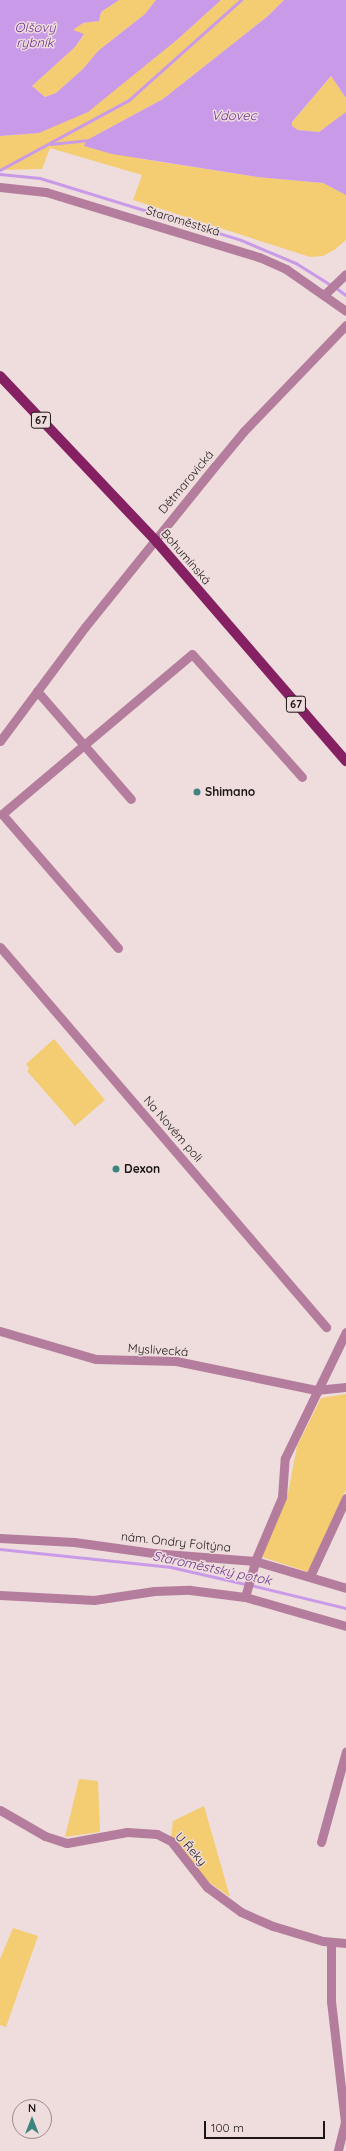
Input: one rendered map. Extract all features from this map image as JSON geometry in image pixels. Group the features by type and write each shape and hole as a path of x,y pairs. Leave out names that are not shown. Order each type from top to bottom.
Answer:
{"main road":[{"name":"Bohumínská","path":"0,376 156,541 346,761"}],"street":[{"name":"Staroměstská","path":"0,187 46,192 259,257 286,269 327,292 346,311"},
{"path":"327,292 346,274"},
{"name":"Dětmarovická","path":"0,742 85,627 244,431 346,325"},
{"path":"118,948 2,814 192,654 302,777"},
{"path":"37,691 131,799"},
{"name":"Na Novém poli","path":"0,947 326,1327"},
{"name":"Myslivecká","path":"0,1331 96,1359 176,1361 316,1390 346,1387"},
{"path":"247,1590 255,1561 282,1497 285,1458 316,1390 346,1332"},
{"path":"310,1576 346,1498"},
{"name":"nám. Ondry Foltýna","path":"0,1538 74,1542 153,1553 255,1561 310,1576 346,1588"},
{"path":"0,1595 94,1600 154,1591 247,1590 346,1626"},
{"path":"320,1842 346,1751"},
{"name":"U Řeky","path":"0,1810 45,1836 67,1843 127,1832 156,1834 171,1841 207,1887 241,1912 273,1926 331,1942 346,1943"},
{"path":"331,1942 331,2001 345,2122 338,2151"}],"shaded area":[{"path":"119,0 156,0 145,14 98,51 83,69 56,93 45,97 32,86 75,47 84,35 72,30 83,23 99,21 101,12"},
{"path":"221,0 284,0 268,16 163,99 87,140 142,159 257,177 323,183 346,195 346,240 334,250 323,256 310,257 133,200 142,175 50,148 42,169 0,170 0,136 39,133 178,39"},
{"path":"331,76 346,98 346,113 319,132 298,130 292,126 292,122"},
{"path":"54,1039 105,1100 75,1126 27,1071 29,1068 26,1064"},
{"path":"346,1394 346,1490 308,1572 262,1557 288,1493 297,1446 321,1398"},
{"path":"79,1779 98,1781 100,1832 65,1837"},
{"path":"204,1806 230,1897 206,1880 171,1837 173,1821"},
{"path":"13,1928 38,1936 6,2027 0,2025 0,1959"}],"water":[{"name":"Olšový rybník","path":"0,0 119,0 101,12 99,21 83,23 73,30 84,34 75,47 32,86 45,97 56,93 83,69 98,51 145,14 156,0 221,0 178,39 88,112 39,133 0,136"},
{"name":"Vdovec","path":"284,0 346,0 346,98 331,76 292,122 292,126 298,130 319,132 346,112 346,195 323,183 257,177 112,154 84,146 87,140 163,99 268,16"}],"waterway":[{"path":"0,170 129,100 241,0"},
{"path":"51,144 90,140"},
{"path":"0,174 40,178 241,240 296,263 331,285"},
{"path":"335,287 346,295"},
{"name":"Staroměstský potok","path":"0,1549 171,1567 246,1584"},
{"name":"Staroměstský potok","path":"251,1585 346,1608"}],"place":[{"name":"Shimano","path":"197,792"},
{"name":"Dexon","path":"116,1169"}]}
